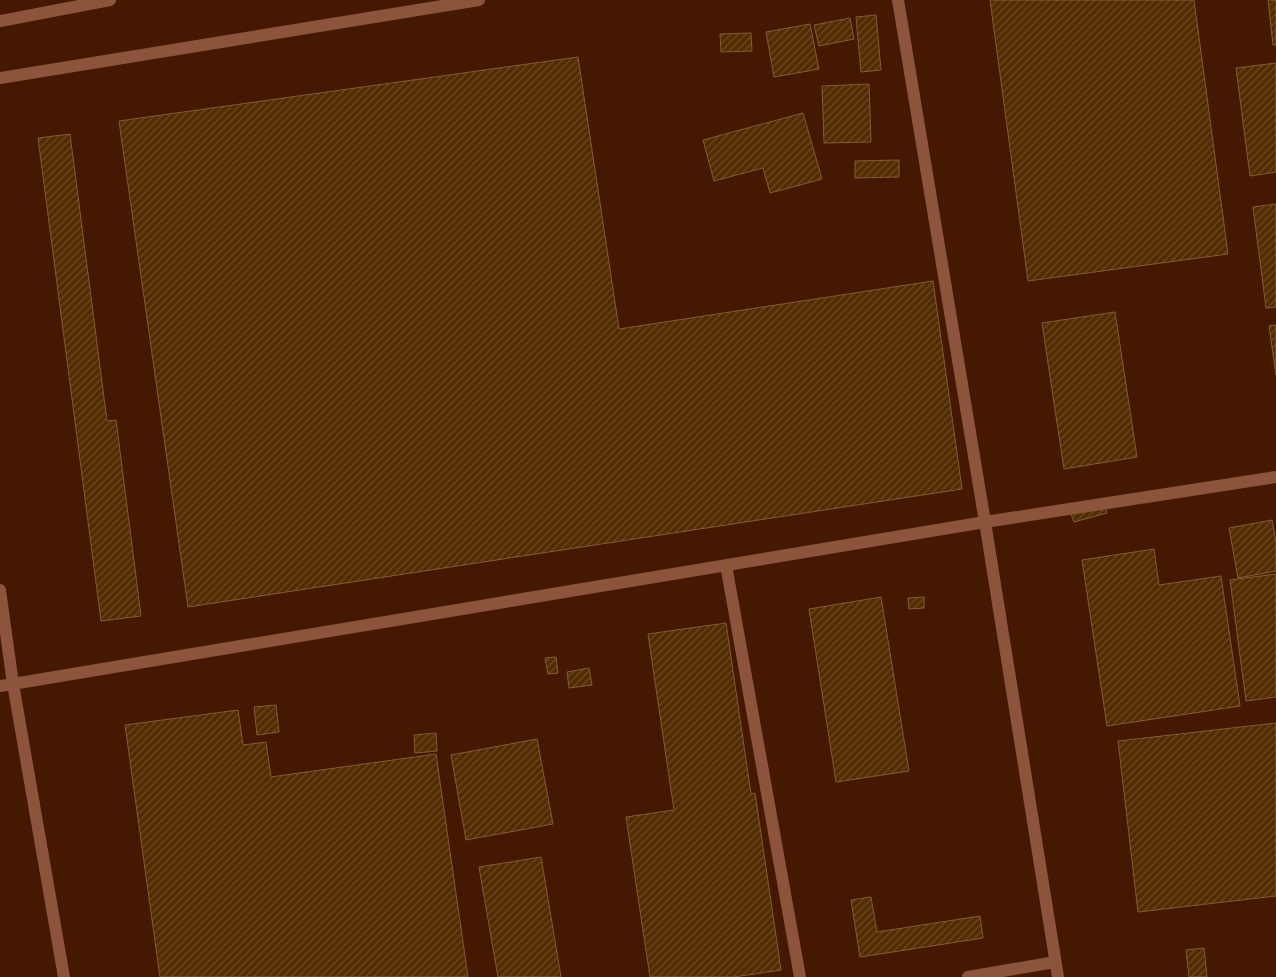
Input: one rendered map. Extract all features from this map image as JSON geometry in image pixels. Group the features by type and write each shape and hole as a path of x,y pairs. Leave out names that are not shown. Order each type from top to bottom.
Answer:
{"street":[{"path":"0,21 110,0"},
{"path":"0,78 479,0"},
{"path":"898,0 1058,977"},
{"path":"6,685 985,522 1276,477"},
{"path":"726,565 800,977"},
{"path":"0,590 6,685 64,977"},
{"path":"968,977 1055,962"}],"building":[{"path":"990,0 1194,0 1228,254 1028,281"},
{"path":"1268,0 1276,0 1276,45 1273,45"},
{"path":"876,15 881,70 861,72 856,17"},
{"path":"850,18 854,39 819,46 814,25"},
{"path":"810,24 819,69 774,77 766,32"},
{"path":"751,33 752,51 721,52 720,34"},
{"path":"578,57 619,329 933,281 962,489 188,607 119,121"},
{"path":"1276,63 1276,172 1250,176 1236,68"},
{"path":"869,84 871,142 824,143 822,86"},
{"path":"803,113 822,179 770,193 763,168 714,181 703,140"},
{"path":"70,134 107,421 116,420 141,616 101,621 38,138"},
{"path":"899,160 899,177 855,178 855,161"},
{"path":"1276,204 1276,307 1266,308 1253,207"},
{"path":"1115,312 1137,457 1064,469 1042,323"},
{"path":"1276,325 1276,375 1269,326"},
{"path":"1105,504 1107,513 1074,522 1071,514"},
{"path":"1272,520 1276,542 1276,571 1238,578 1229,528"},
{"path":"1154,549 1159,585 1221,576 1240,706 1107,726 1082,560"},
{"path":"1276,574 1276,697 1246,701 1230,580"},
{"path":"881,597 909,771 836,782 809,609"},
{"path":"924,597 924,608 909,609 908,598"},
{"path":"726,623 751,794 755,793 781,970 734,977 650,977 626,817 674,810 648,634"},
{"path":"556,657 558,673 548,674 545,658"},
{"path":"589,668 592,685 569,688 567,672"},
{"path":"276,705 279,732 257,735 254,707"},
{"path":"238,710 243,745 266,742 271,777 436,754 468,977 160,977 125,725"},
{"path":"1276,723 1276,896 1138,912 1118,741"},
{"path":"436,733 437,751 415,753 414,735"},
{"path":"537,739 553,824 466,840 451,755"},
{"path":"541,857 561,977 498,977 479,867"},
{"path":"871,897 877,932 980,916 983,938 860,957 851,900"},
{"path":"1204,948 1207,977 1189,977 1186,950"}]}
